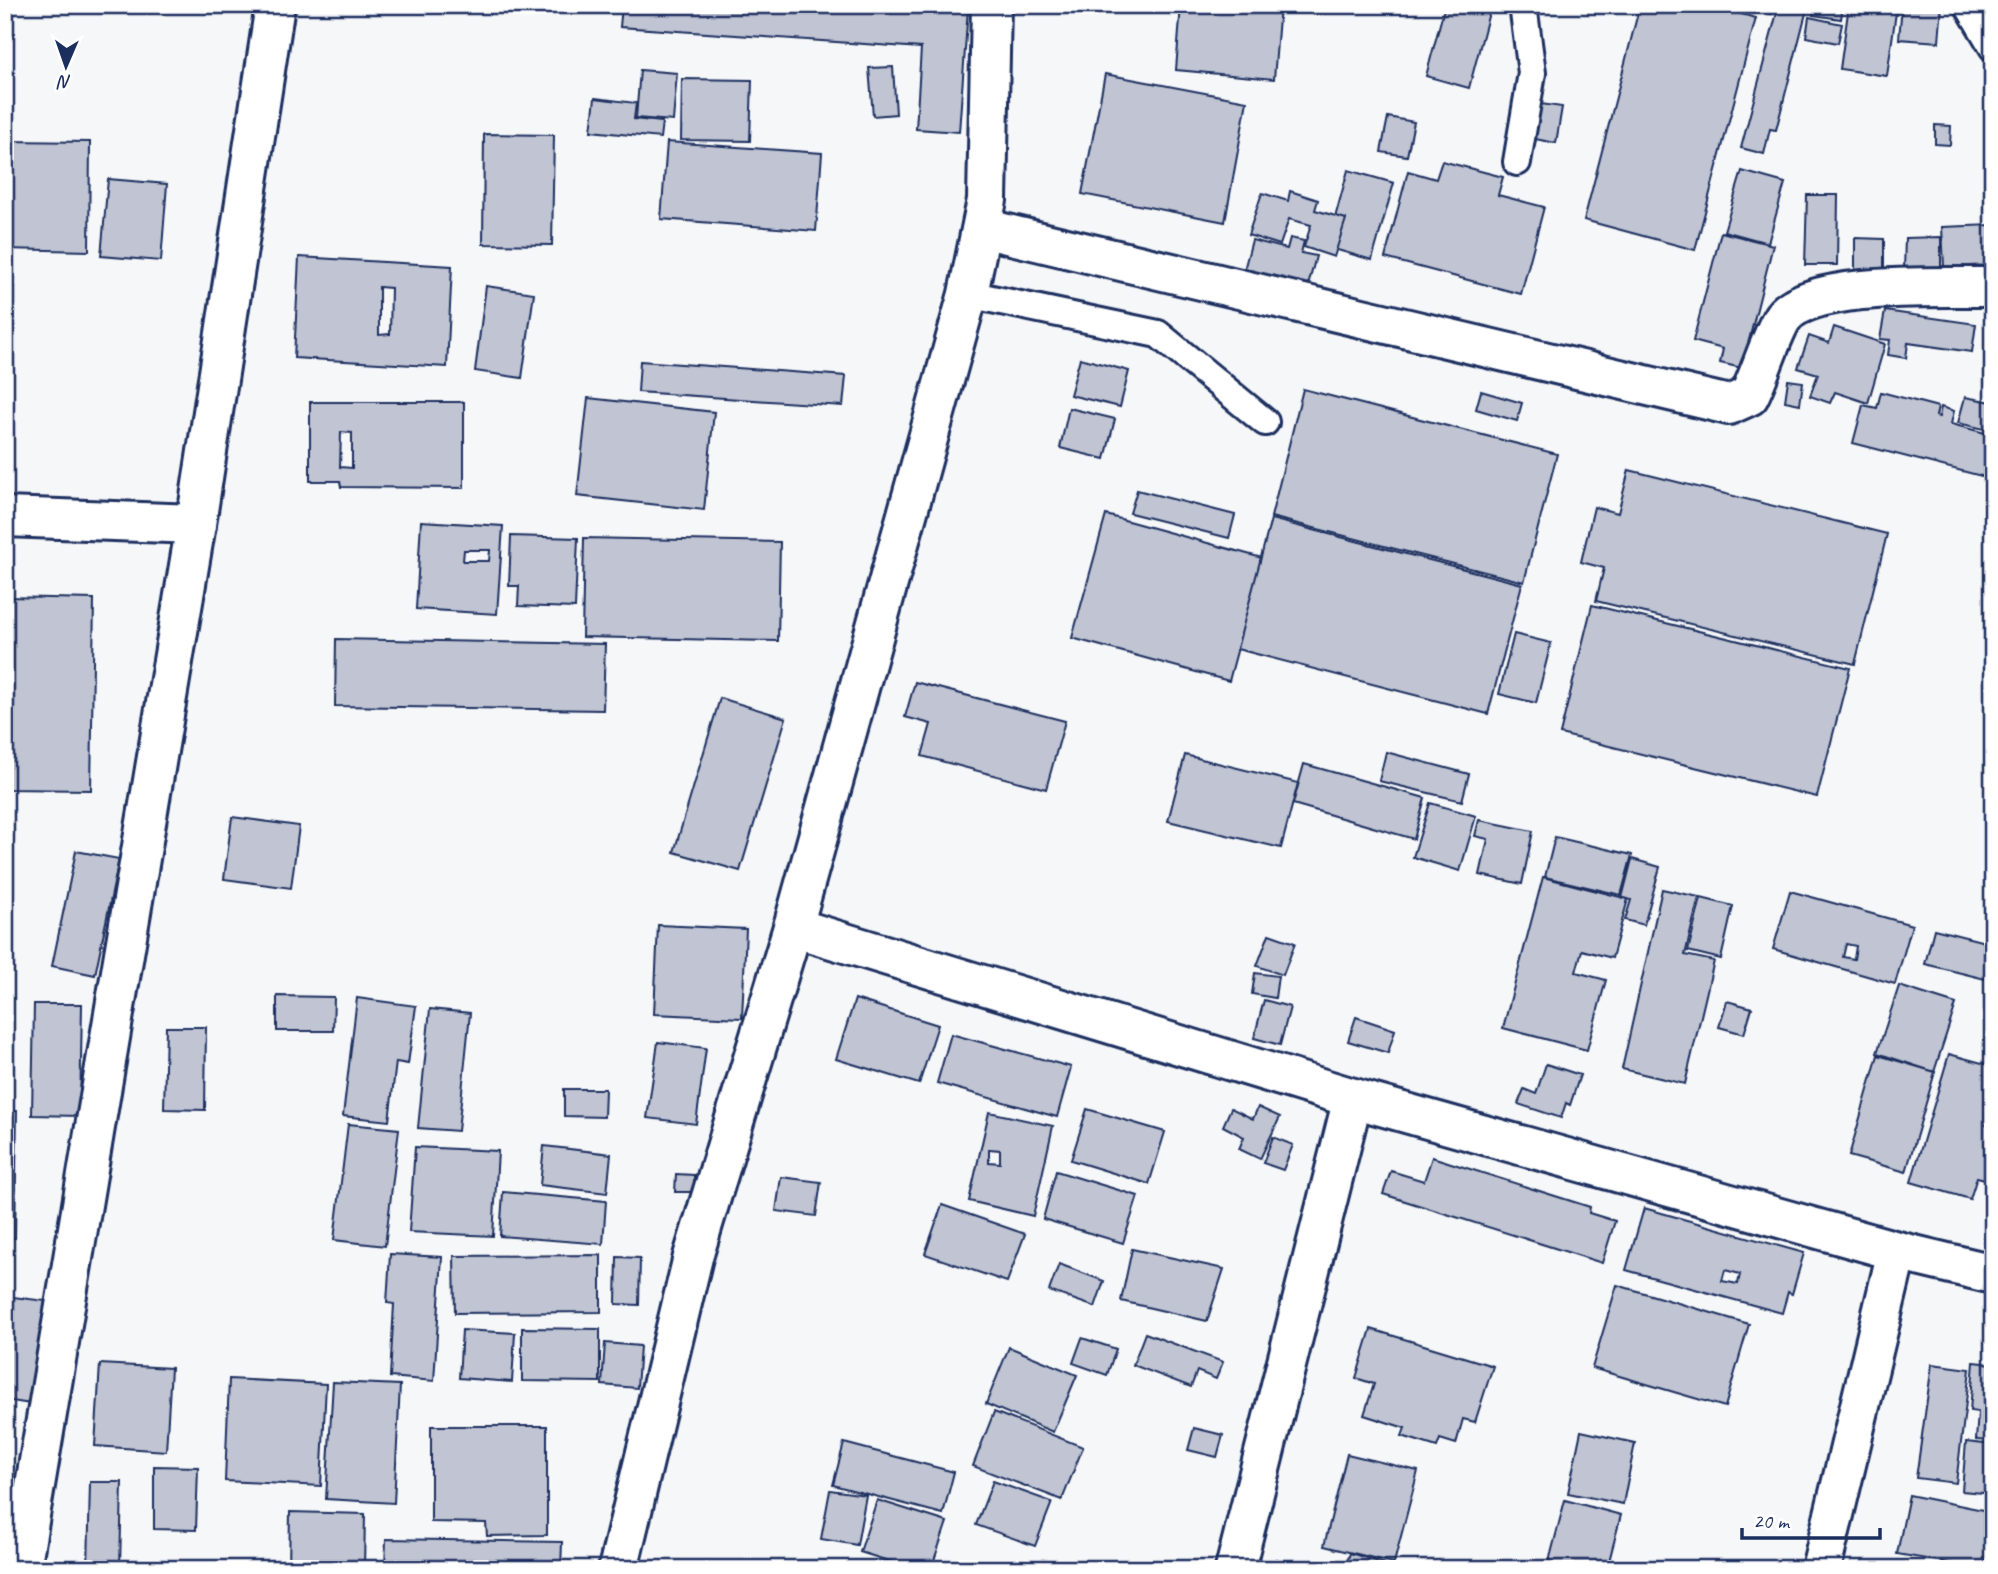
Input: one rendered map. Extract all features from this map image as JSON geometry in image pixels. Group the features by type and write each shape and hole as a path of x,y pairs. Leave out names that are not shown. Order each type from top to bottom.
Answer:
{"street":[{"path":"21,1569 196,524 275,5"},
{"path":"618,1569 693,1257 793,928 968,294 987,200 991,5"},
{"path":"982,228 1729,405 1749,396 1784,316 1816,296 1869,289 1993,287"},
{"path":"5,517 196,524"},
{"path":"793,928 1353,1098 1898,1251 1993,1275"},
{"path":"1235,1569 1353,1098"},
{"path":"1821,1569 1898,1251"}],"lane":[{"path":"1517,163 1532,73 1523,5"},
{"path":"1968,5 1993,47"},
{"path":"968,294 1158,334 1265,422"}],"building":[{"path":"622,5 923,5 968,8 959,132 916,129 921,48 620,27"},
{"path":"1181,5 1280,5 1274,79 1176,70"},
{"path":"1445,5 1491,5 1469,88 1426,76"},
{"path":"1640,5 1708,5 1756,18 1695,250 1584,220"},
{"path":"1751,5 1774,5 1772,14 1750,9"},
{"path":"1779,5 1808,5 1776,130 1770,129 1764,154 1741,148"},
{"path":"1815,5 1843,5 1841,19 1813,15"},
{"path":"1849,5 1897,5 1887,76 1840,69"},
{"path":"1902,5 1942,5 1939,42 1899,39"},
{"path":"1809,17 1842,24 1838,43 1806,37"},
{"path":"893,67 896,114 873,116 869,68"},
{"path":"640,70 677,73 673,121 636,118"},
{"path":"1105,74 1247,101 1225,222 1082,194"},
{"path":"682,79 752,80 750,141 681,140"},
{"path":"595,98 636,103 634,119 662,122 660,138 591,131"},
{"path":"1541,104 1562,107 1556,143 1535,139"},
{"path":"1388,117 1414,122 1407,156 1381,152"},
{"path":"1935,125 1951,126 1950,145 1935,144"},
{"path":"484,134 554,135 552,245 483,244"},
{"path":"5,141 90,142 89,251 5,249"},
{"path":"667,142 822,153 816,231 661,219"},
{"path":"1442,161 1503,177 1498,195 1544,207 1521,294 1385,258 1408,171 1436,179"},
{"path":"1348,170 1394,183 1372,260 1327,247"},
{"path":"1742,171 1785,183 1768,243 1724,231"},
{"path":"108,179 167,184 161,261 101,256"},
{"path":"1290,191 1318,200 1315,210 1346,219 1334,257 1304,247 1311,225 1289,219 1280,245 1248,235 1262,193 1288,201"},
{"path":"1807,195 1838,195 1837,265 1805,265"},
{"path":"1993,225 1993,265 1944,267 1942,227"},
{"path":"1721,232 1773,245 1742,368 1720,363 1723,349 1693,341"},
{"path":"1941,237 1941,270 1904,270 1905,238"},
{"path":"1290,238 1304,241 1301,253 1316,256 1308,286 1244,270 1252,240 1287,249"},
{"path":"1855,238 1884,239 1884,271 1855,271"},
{"path":"299,257 452,266 447,367 294,358","holes":["379,287 391,288 390,334 379,335"]},
{"path":"486,286 534,293 522,378 475,371"},
{"path":"1885,311 1976,324 1972,352 1908,343 1906,358 1888,355 1890,340 1880,339"},
{"path":"1834,327 1885,344 1868,403 1835,392 1830,403 1810,396 1818,374 1798,368 1809,336 1829,343"},
{"path":"1080,358 1129,371 1120,407 1070,395"},
{"path":"640,361 846,376 843,406 638,392"},
{"path":"1788,380 1803,382 1800,404 1785,401"},
{"path":"1303,389 1557,454 1524,582 1271,517"},
{"path":"1481,391 1522,403 1517,421 1476,409"},
{"path":"1881,392 1938,407 1936,416 1939,417 1941,407 1954,411 1951,424 1993,435 1993,479 1853,443 1863,405 1877,408"},
{"path":"1965,397 1992,402 1993,399 1993,431 1958,423"},
{"path":"588,398 714,412 704,510 577,496"},
{"path":"310,402 464,402 464,488 341,487 340,481 310,481","holes":["341,432 352,433 352,468 340,467"]},
{"path":"1069,408 1115,419 1105,459 1060,448"},
{"path":"1629,470 1887,534 1855,664 1596,601 1604,568 1581,562 1594,507 1618,513"},
{"path":"1137,490 1235,515 1229,538 1130,513"},
{"path":"1106,515 1262,558 1229,681 1072,638"},
{"path":"1271,519 1522,584 1488,714 1237,649"},
{"path":"421,521 503,526 497,614 416,609","holes":["464,550 490,550 489,561 463,561"]},
{"path":"511,536 578,538 575,608 518,606 519,586 509,586"},
{"path":"584,538 780,542 778,641 582,637"},
{"path":"6,597 94,599 91,790 5,789"},
{"path":"1592,605 1850,668 1817,797 1560,734"},
{"path":"1514,634 1551,643 1536,703 1499,694"},
{"path":"336,639 605,644 603,710 335,706"},
{"path":"915,682 1065,721 1046,789 922,756 931,724 905,717"},
{"path":"720,698 786,718 740,871 674,852"},
{"path":"1386,752 1469,774 1462,801 1379,781"},
{"path":"1185,755 1298,783 1281,848 1168,821"},
{"path":"1304,764 1425,798 1414,839 1293,804"},
{"path":"1430,803 1476,816 1460,871 1413,857"},
{"path":"232,817 299,826 291,888 224,879"},
{"path":"1479,820 1533,831 1522,884 1480,875 1488,839 1475,836"},
{"path":"1555,837 1632,855 1621,895 1545,877"},
{"path":"76,851 119,859 95,975 52,966"},
{"path":"1632,859 1660,867 1644,925 1625,920 1631,900 1622,898"},
{"path":"1543,877 1628,899 1612,958 1582,950 1576,972 1606,980 1587,1050 1503,1028"},
{"path":"1662,889 1699,897 1685,955 1714,961 1685,1084 1622,1069"},
{"path":"1790,891 1912,925 1895,984 1773,949","holes":["1846,944 1856,946 1854,959 1843,957"]},
{"path":"1701,898 1733,906 1721,959 1688,951"},
{"path":"658,925 746,929 742,1018 654,1014"},
{"path":"1934,929 1993,944 1993,981 1925,964"},
{"path":"1269,934 1295,943 1283,975 1257,966"},
{"path":"1255,973 1278,976 1275,998 1252,994"},
{"path":"1899,986 1956,1004 1934,1072 1877,1053"},
{"path":"277,996 334,997 333,1031 277,1031"},
{"path":"357,998 416,1006 408,1064 396,1062 389,1121 343,1116"},
{"path":"855,999 938,1025 919,1084 836,1059"},
{"path":"1264,1000 1290,1007 1280,1045 1254,1038"},
{"path":"1727,1001 1752,1008 1744,1034 1719,1027"},
{"path":"34,1004 82,1004 80,1116 32,1115"},
{"path":"430,1009 470,1013 458,1131 418,1128"},
{"path":"1356,1017 1395,1030 1388,1053 1348,1041"},
{"path":"166,1027 206,1027 205,1110 164,1109"},
{"path":"951,1034 1071,1067 1057,1117 937,1083"},
{"path":"658,1042 706,1048 696,1124 647,1118"},
{"path":"1949,1054 1993,1066 1993,1116 1990,1115 1986,1125 1993,1127 1993,1154 1985,1179 1977,1177 1970,1199 1911,1182"},
{"path":"1878,1055 1935,1072 1906,1172 1849,1156"},
{"path":"1546,1064 1580,1075 1570,1105 1566,1103 1561,1118 1518,1104 1524,1089 1536,1094"},
{"path":"564,1089 605,1089 604,1117 564,1116"},
{"path":"1258,1107 1280,1117 1260,1159 1239,1149 1244,1137 1223,1126 1231,1108 1253,1119"},
{"path":"1087,1109 1165,1132 1149,1184 1071,1160"},
{"path":"5,1111 17,1111 15,1238 5,1238"},
{"path":"989,1112 1053,1126 1033,1216 969,1201","holes":["989,1149 1000,1150 1000,1163 989,1162"]},
{"path":"348,1124 399,1129 385,1246 334,1240"},
{"path":"1273,1137 1293,1145 1283,1170 1263,1163"},
{"path":"544,1146 611,1154 607,1193 540,1185"},
{"path":"415,1147 498,1151 493,1236 409,1232"},
{"path":"1432,1157 1590,1207 1589,1213 1615,1221 1602,1263 1383,1194 1391,1171 1424,1181"},
{"path":"1056,1171 1138,1196 1123,1243 1043,1219"},
{"path":"676,1174 694,1175 694,1192 675,1192"},
{"path":"781,1177 821,1182 816,1216 776,1211"},
{"path":"503,1192 606,1201 603,1244 500,1236"},
{"path":"942,1205 1025,1234 1007,1282 925,1254"},
{"path":"1644,1208 1804,1253 1792,1294 1788,1292 1782,1313 1626,1270","holes":["1725,1270 1740,1274 1738,1284 1722,1281"]},
{"path":"1132,1249 1224,1269 1207,1321 1121,1301"},
{"path":"390,1254 442,1257 434,1381 390,1377 394,1304 387,1303"},
{"path":"601,1255 601,1312 455,1313 454,1256"},
{"path":"617,1257 640,1258 639,1305 616,1304"},
{"path":"1059,1264 1104,1281 1095,1307 1049,1291"},
{"path":"1617,1285 1749,1324 1725,1407 1592,1368"},
{"path":"5,1296 46,1301 31,1404 5,1400"},
{"path":"522,1328 600,1329 600,1382 522,1381"},
{"path":"1371,1329 1493,1366 1475,1422 1463,1419 1456,1444 1440,1439 1437,1447 1402,1436 1405,1428 1364,1415 1374,1384 1356,1378"},
{"path":"462,1330 515,1333 512,1382 459,1378"},
{"path":"1145,1333 1223,1362 1216,1379 1197,1371 1191,1387 1133,1365"},
{"path":"1082,1338 1116,1349 1107,1375 1073,1363"},
{"path":"605,1343 640,1346 637,1388 602,1385"},
{"path":"1009,1347 1077,1375 1053,1432 986,1404"},
{"path":"1974,1362 1993,1364 1993,1441 1976,1440 1978,1412 1970,1411"},
{"path":"100,1364 171,1368 166,1451 95,1446"},
{"path":"1932,1364 1970,1369 1956,1483 1916,1478"},
{"path":"229,1379 326,1384 321,1486 225,1481"},
{"path":"333,1382 400,1385 394,1503 326,1499"},
{"path":"994,1412 1083,1447 1062,1500 973,1466"},
{"path":"431,1426 547,1426 547,1535 487,1536 486,1523 431,1522"},
{"path":"1194,1428 1223,1435 1217,1457 1188,1450"},
{"path":"1581,1431 1635,1443 1623,1504 1568,1493"},
{"path":"1966,1442 1993,1445 1993,1494 1962,1491"},
{"path":"844,1443 954,1472 943,1514 833,1485"},
{"path":"1347,1454 1418,1471 1394,1563 1324,1546"},
{"path":"154,1466 198,1467 196,1530 154,1529"},
{"path":"993,1481 1052,1502 1035,1546 976,1525"},
{"path":"90,1482 122,1482 120,1569 88,1569"},
{"path":"830,1490 866,1495 857,1545 821,1539"},
{"path":"1909,1495 1993,1512 1984,1569 1897,1554"},
{"path":"877,1500 947,1522 931,1569 914,1569 860,1552"},
{"path":"1565,1500 1621,1515 1607,1569 1547,1569"},
{"path":"290,1512 365,1514 364,1569 289,1569"},
{"path":"386,1539 562,1542 561,1569 385,1569"},
{"path":"1350,1553 1402,1569 1345,1569"},
{"path":"1276,1559 1307,1569 1273,1569"}]}
